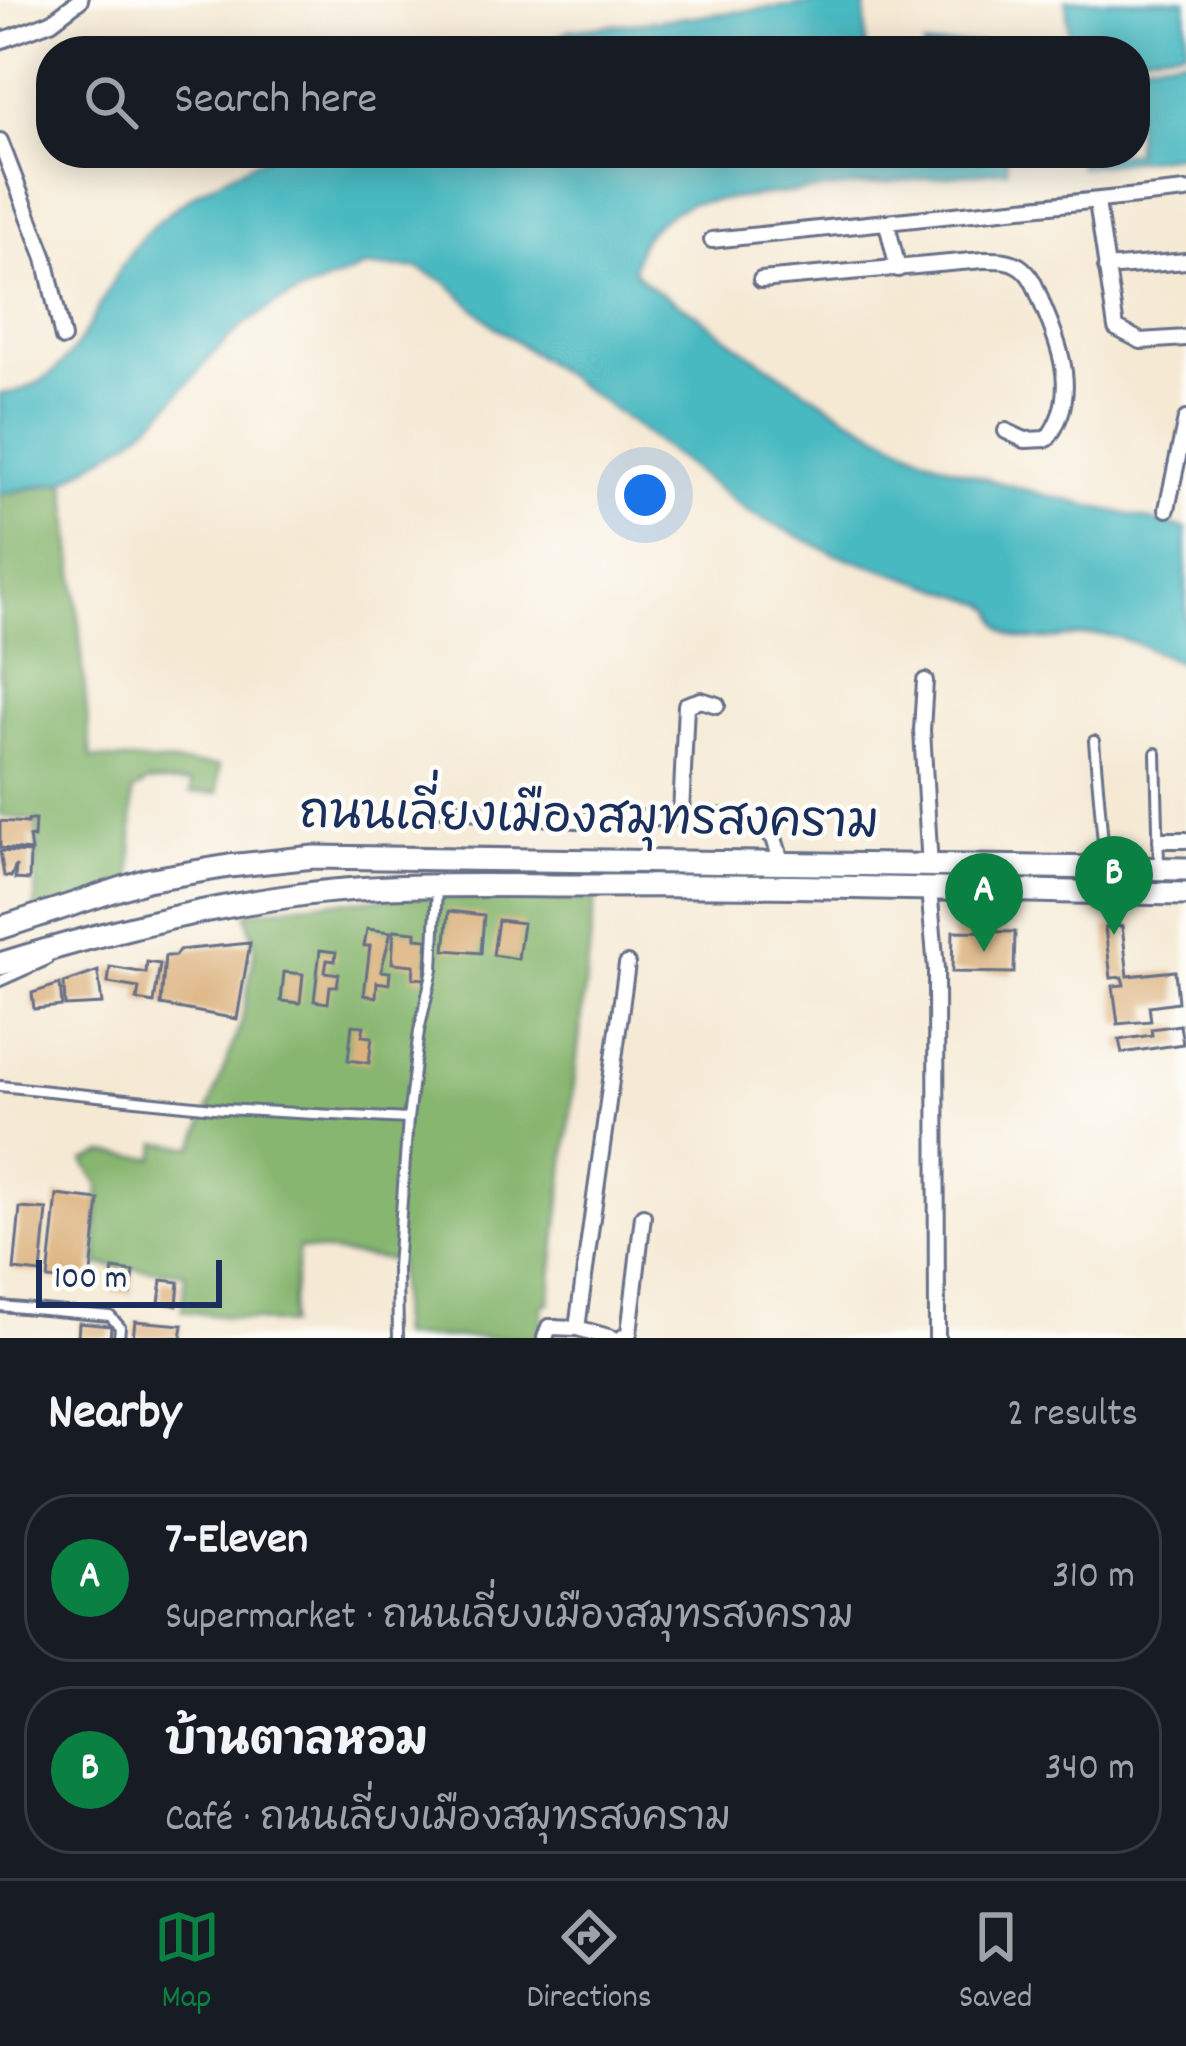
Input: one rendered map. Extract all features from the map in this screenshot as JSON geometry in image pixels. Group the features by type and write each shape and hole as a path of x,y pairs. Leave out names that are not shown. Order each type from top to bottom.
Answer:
{"main road":[{"name":"ถนนเลี่ยงเมืองสมุทรสงคราม","path":"0,928 147,880 314,857 782,864 930,878"},
{"path":"1159,869 1147,880 1151,890 1160,894"},
{"name":"ถนนเลี่ยงเมืองสมุทรสงคราม","path":"0,964 172,915 297,895 437,887 1117,878 1186,869"},
{"name":"ถนนเลี่ยงเมืองสมุทรสงคราม","path":"1117,878 1160,894 1186,894"}],"street":[{"path":"0,41 51,22 80,0"},
{"path":"0,141 45,258 63,338"},
{"path":"712,240 1186,191"},
{"path":"1097,202 1116,328 1141,341 1186,338"},
{"path":"887,224 898,268"},
{"path":"760,280 1007,260 1030,275 1061,352 1066,394 1061,420 1047,439 1025,440 1006,430"},
{"path":"1106,268 1186,261"},
{"path":"1167,509 1186,419"},
{"path":"925,681 922,730 936,969 937,1338"},
{"path":"682,815 686,704 701,700 717,705"},
{"path":"445,809 577,820 750,816 774,838 782,864"},
{"path":"1161,840 1186,840"},
{"path":"577,1328 627,964"},
{"path":"622,1338 629,1333 643,1216"},
{"path":"545,1338 549,1327 577,1328 612,1338"}],"lane":[{"path":"1094,741 1117,878"},
{"path":"1156,753 1159,869"},
{"path":"398,1338 397,1268 408,1118 433,969 437,887"},
{"path":"0,981 172,915"},
{"path":"0,1086 224,1108 408,1118"},
{"path":"0,1306 110,1316 120,1327 119,1338"}],"green space":[{"path":"66,482 91,758 219,766 218,793 191,793 191,783 148,782 132,792 132,886 35,914 37,820 0,816 0,494"},
{"path":"426,896 595,900 549,1303 542,1305 542,1338 399,1337 398,1261 299,1248 289,1325 182,1311 185,1273 97,1265 99,1185 84,1161 104,1153 155,1158 158,1143 194,1147 242,1021 255,948 246,913 299,904"}],"water":[{"path":"865,0 866,36 559,36 570,30"},
{"path":"1066,0 1186,0 1186,49 1150,53 1150,36 1069,36"},
{"path":"1186,57 1186,154 1150,158 1150,61"},
{"path":"1007,168 691,203 652,228 639,246 634,270 656,290 795,384 938,462 998,482 1186,529 1186,665 1104,635 1024,639 1000,626 987,604 835,554 748,512 494,326 446,282 417,268 365,267 279,302 218,349 159,416 132,439 66,481 0,494 0,394 28,387 51,374 69,356 142,238 170,212 239,170"}],"building":[{"path":"35,820 34,838 29,837 31,851 0,848 0,821"},
{"path":"0,851 30,853 29,880 15,879 16,865 11,877 4,876"},
{"path":"449,911 484,915 481,953 445,950"},
{"path":"498,920 523,923 518,959 493,955"},
{"path":"1122,926 1128,976 1175,971 1178,1002 1149,1006 1151,1021 1118,1024 1113,986 1124,985 1122,977 1111,978 1105,928"},
{"path":"367,929 391,932 381,971 390,972 389,984 377,982 376,997 364,995 370,946 364,946"},
{"path":"394,930 416,932 416,938 428,939 425,979 413,978 414,965 392,963"},
{"path":"953,931 1015,932 1014,973 952,972"},
{"path":"250,943 237,1019 161,1005 165,956 175,956 179,950"},
{"path":"320,950 336,952 335,961 327,960 325,972 339,974 337,986 330,986 328,1003 314,1001"},
{"path":"147,962 160,964 154,1003 137,1000 139,988 108,983 110,967 146,973"},
{"path":"98,971 102,1004 65,1006 64,983"},
{"path":"284,972 303,974 300,1003 281,1001"},
{"path":"60,984 62,1006 34,1009 32,993"},
{"path":"352,1025 364,1026 362,1036 372,1037 369,1063 348,1060"},
{"path":"1180,1025 1183,1044 1122,1053 1119,1040"},
{"path":"57,1195 99,1200 90,1283 48,1279"},
{"path":"20,1208 47,1210 41,1273 14,1270"},
{"path":"113,1269 134,1272 131,1294 110,1292"},
{"path":"162,1280 179,1282 177,1305 159,1303"},
{"path":"135,1321 183,1325 181,1338 133,1338"},
{"path":"79,1323 111,1326 110,1338 78,1338"}],"place":[{"name":"บ้านตาลหอม","path":"1114,935"},
{"name":"7-Eleven","path":"984,952"}]}
